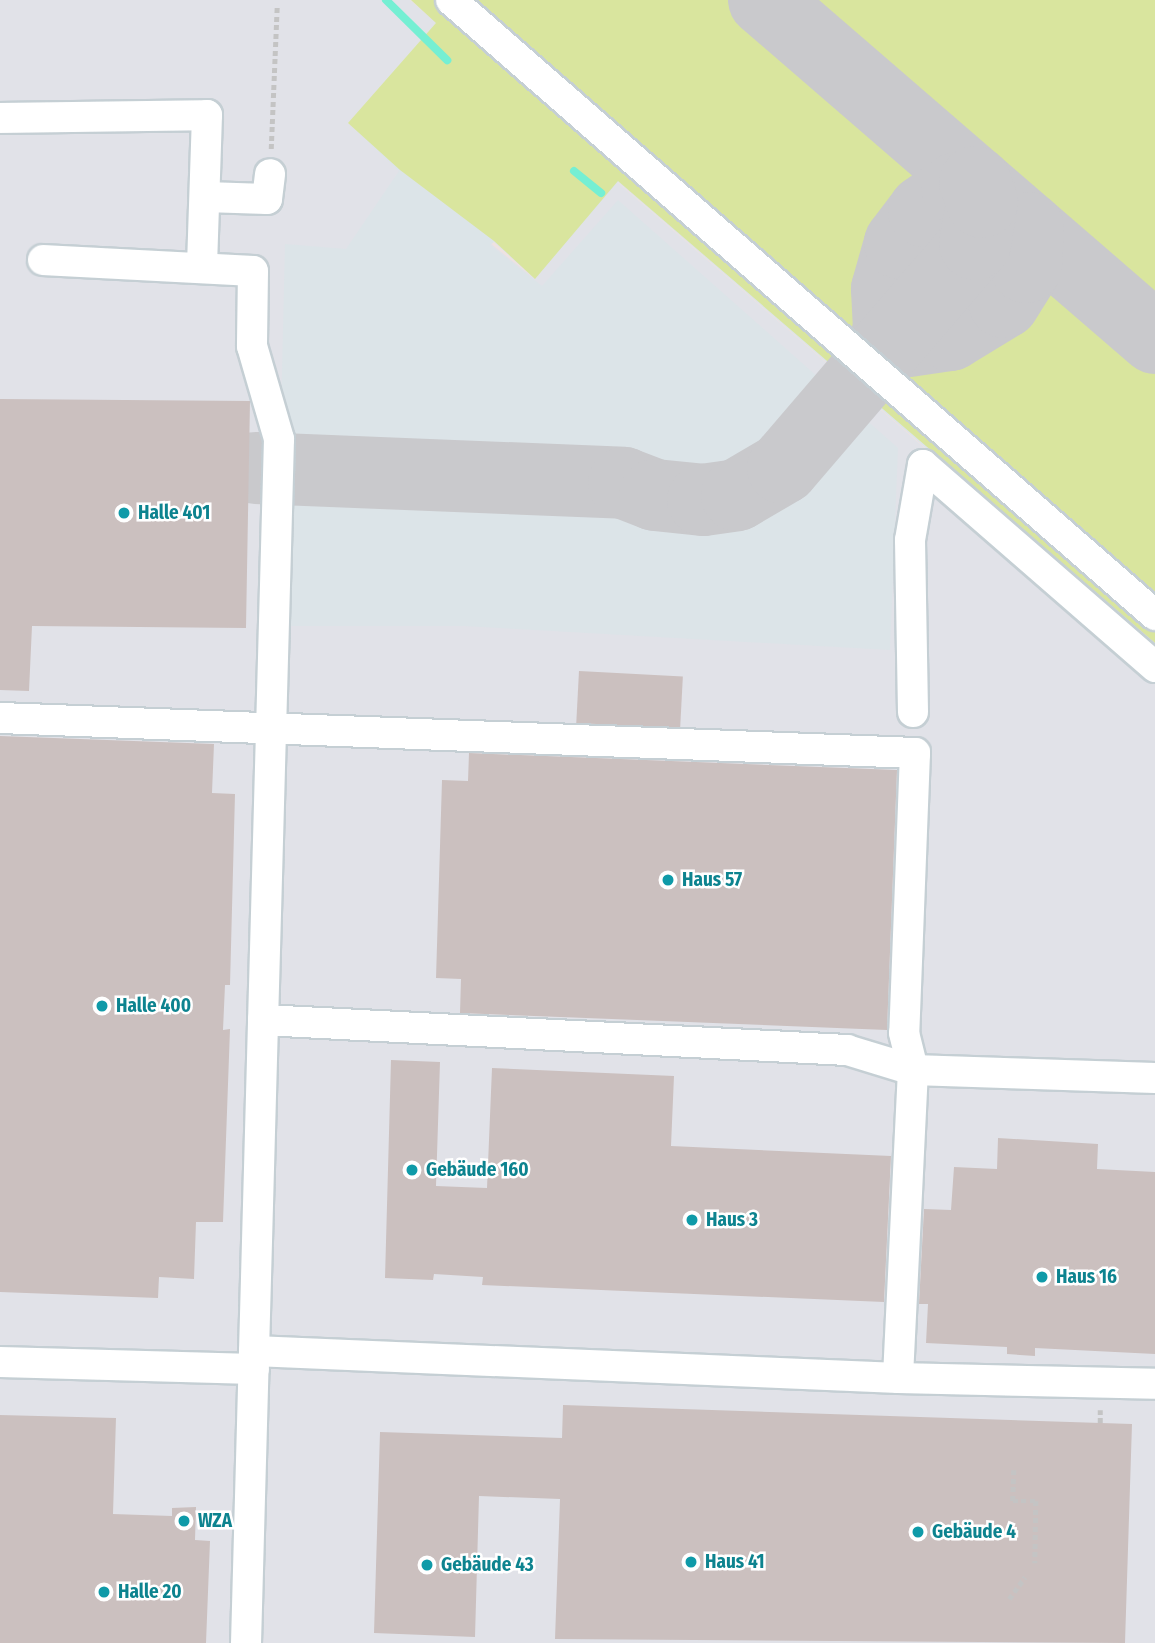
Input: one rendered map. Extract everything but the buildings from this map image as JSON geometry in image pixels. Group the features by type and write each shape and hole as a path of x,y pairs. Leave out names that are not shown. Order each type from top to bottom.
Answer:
{"lane":[{"path":"452,0 1155,615"},
{"path":"0,118 207,115 202,268"},
{"path":"205,197 267,199 270,174"},
{"path":"43,260 253,271 252,346 279,439 246,1643"},
{"path":"913,712 910,541 923,465 1155,667"},
{"path":"0,718 271,726 915,753 904,1033 913,1070 898,1378"},
{"path":"263,1020 848,1050 913,1070 1155,1078"},
{"path":"0,1362 254,1360 1155,1384"}],"path":[{"path":"270,174 277,7"},
{"path":"1100,1409 1100,1423"},
{"path":"1014,1470 1013,1501 1036,1502 1035,1563"},
{"path":"1009,1599 1025,1577"}],"shaded area":[{"path":"0,0 410,0 436,22 348,123 400,171 535,279 617,182 1155,647 1155,1643 0,1643"},
{"path":"411,0 1155,0 1155,646 618,182 535,279 494,242 490,245 542,286 618,200 898,448 890,650 465,626 276,626 285,244 346,249 399,171 348,123 436,22"}],"green space":[{"path":"411,0 1155,0 1155,643 618,181 535,279 494,241 400,170 348,123 436,23"}],"waterway":[{"path":"386,0 447,60"},
{"path":"574,171 601,193"}],"taxiway":[{"path":"764,0 1155,338"},
{"path":"256,468 624,483 655,495 703,500 737,495 783,468 975,244 982,202 975,182"},
{"path":"882,352 889,329 887,289 900,243 924,211 957,188 979,186"},
{"path":"883,351 896,343 950,335 1004,302 1026,267 1028,228"}],"place":[{"name":"Halle 401","path":"124,513"},
{"name":"Haus 57","path":"668,880"},
{"name":"Halle 400","path":"102,1006"},
{"name":"Gebäude 160","path":"412,1170"},
{"name":"Haus 3","path":"692,1220"},
{"name":"Haus 16","path":"1042,1277"},
{"name":"WZA","path":"184,1521"},
{"name":"Gebäude 4","path":"918,1532"},
{"name":"Haus 41","path":"691,1562"},
{"name":"Gebäude 43","path":"427,1565"},
{"name":"Halle 20","path":"104,1592"}]}
